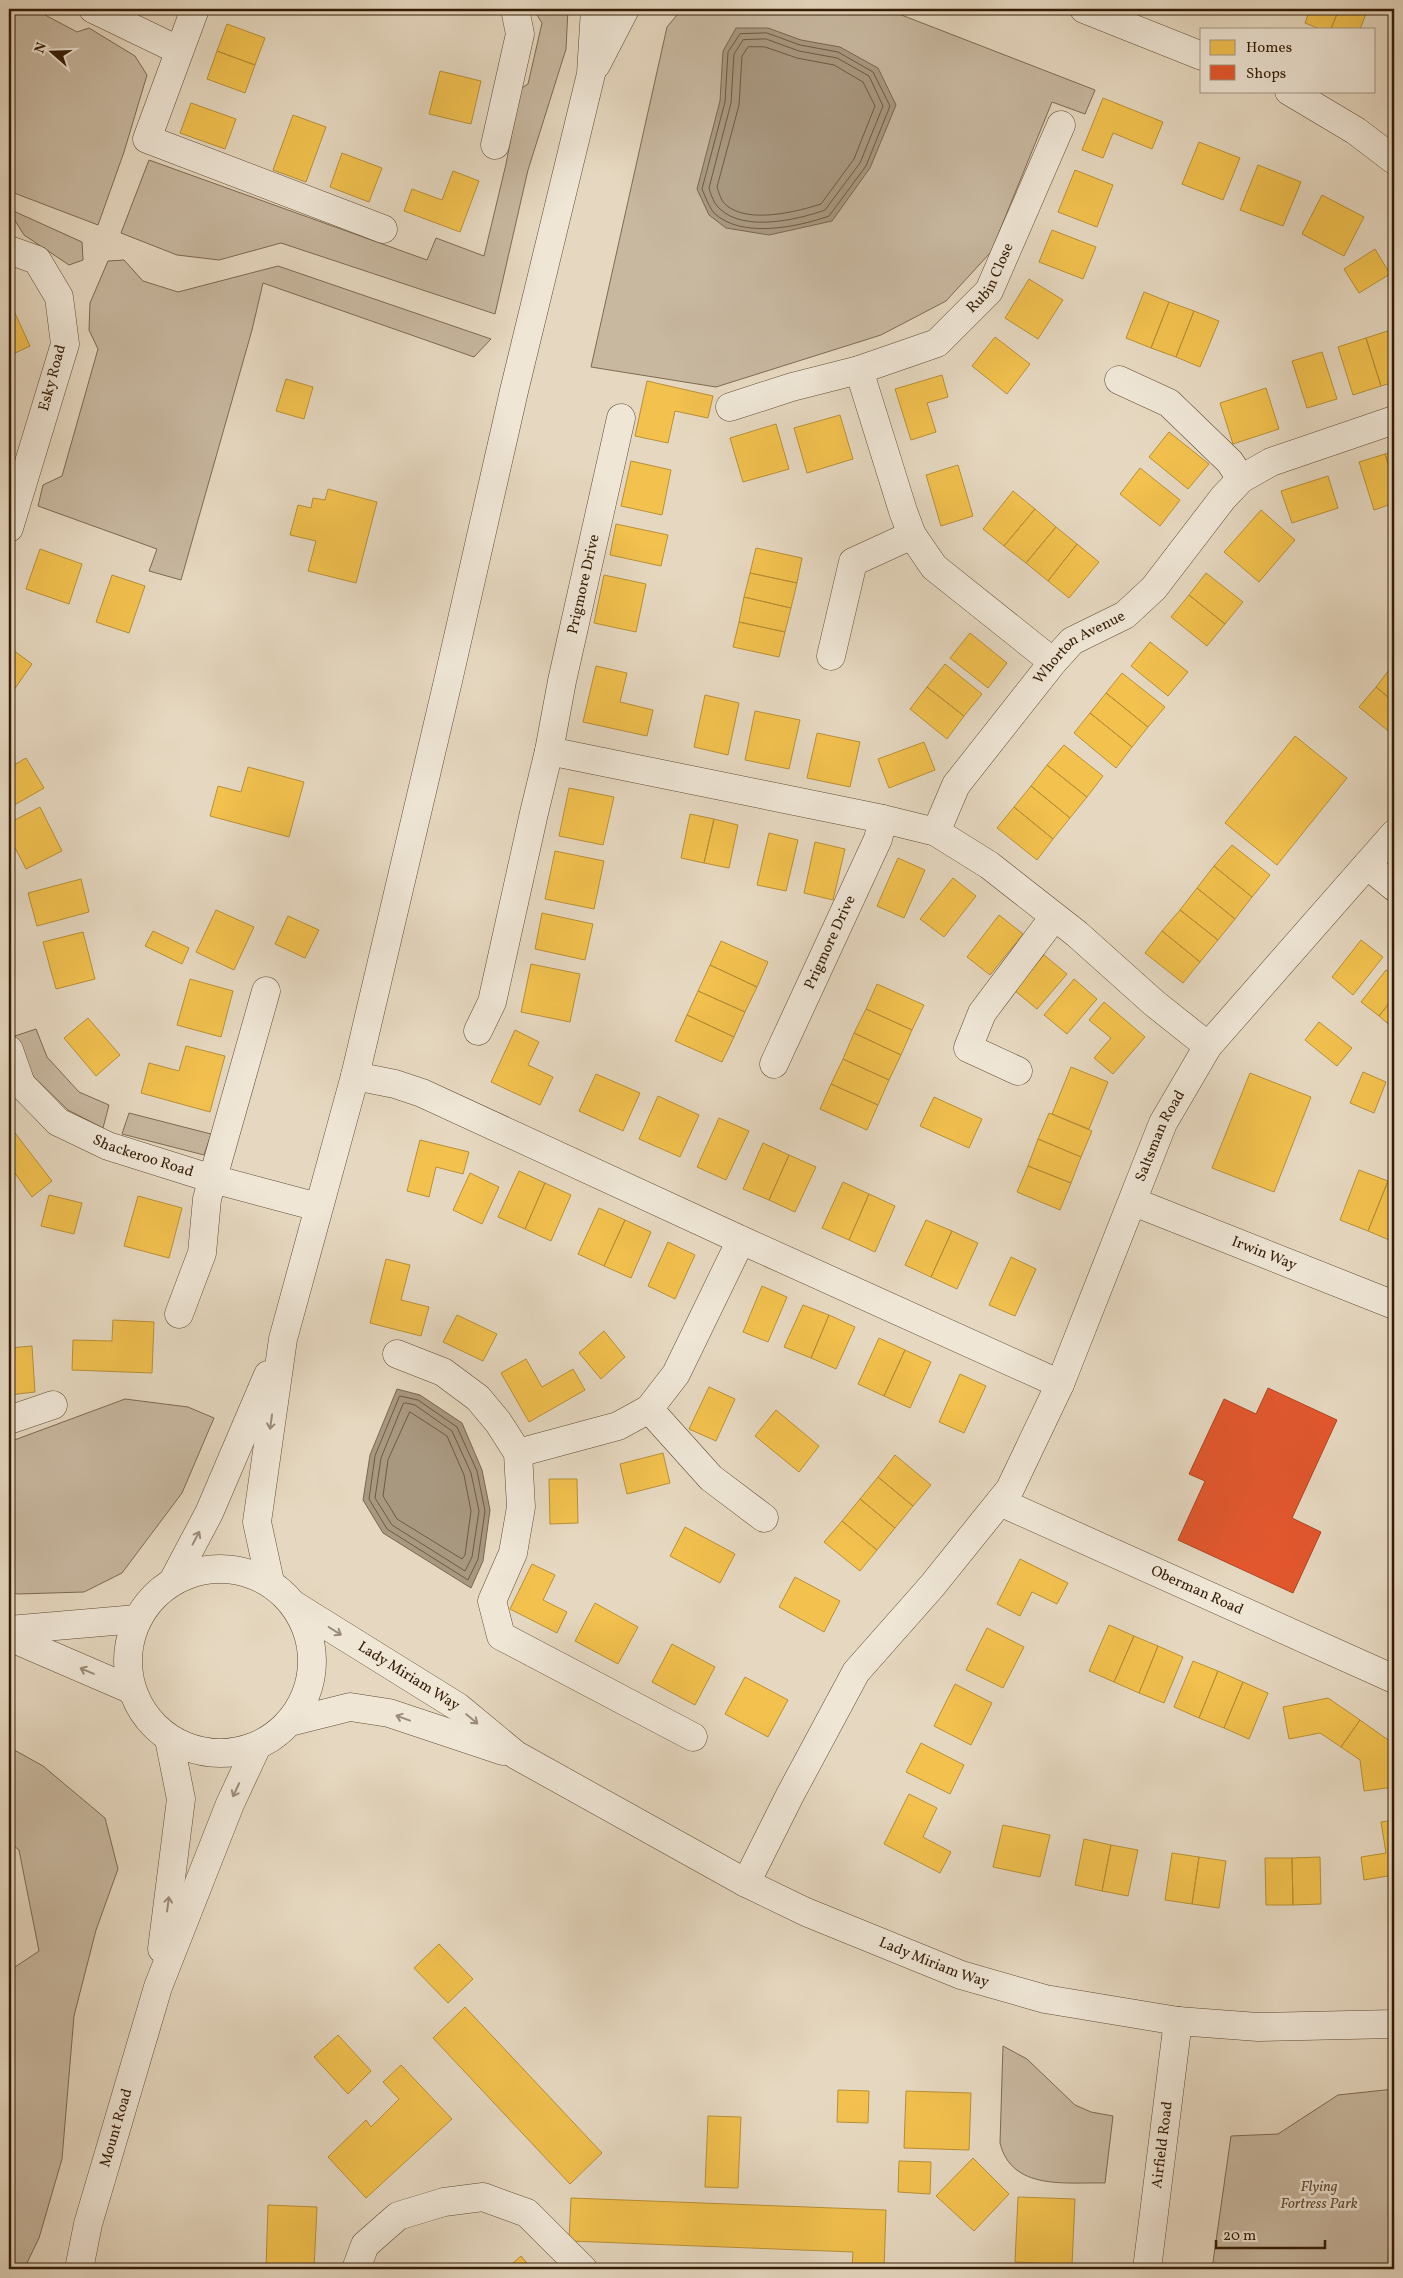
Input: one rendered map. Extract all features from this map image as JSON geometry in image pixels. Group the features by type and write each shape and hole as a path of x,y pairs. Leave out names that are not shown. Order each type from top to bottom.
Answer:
{"street":[{"path":"93,9 178,50"},
{"path":"194,9 147,139 383,229"},
{"path":"495,144 520,34 515,9"},
{"path":"270,1582 257,1522 284,1339 318,1207 355,1076 514,391 591,74 595,9"},
{"path":"591,74 625,9"},
{"path":"1089,10 1200,55"},
{"path":"1291,92 1356,131 1394,160"},
{"name":"Rubin Close","path":"730,407 859,370 937,343 989,291 1061,125"},
{"name":"Esky Road","path":"9,250 37,260 59,297 64,344 9,528"},
{"path":"859,370 912,535 934,567 1053,662"},
{"path":"1119,380 1169,403 1230,462 1241,479"},
{"name":"Prigmore Drive","path":"478,1031 492,1002 534,813 550,752 562,681 621,418"},
{"name":"Whorton Avenue","path":"936,832 956,785 1053,662 1072,642 1125,615 1154,588 1223,498 1241,479 1271,462 1394,420"},
{"path":"831,656 853,562 912,535"},
{"path":"550,752 883,819 936,832 988,864 1077,934 1154,1003 1208,1046"},
{"name":"Prigmore Drive","path":"774,1064 878,839 883,819"},
{"name":"Saltsman Road","path":"746,1883 790,1795 856,1672 932,1586 1005,1495 1060,1384 1134,1202 1163,1124 1208,1046 1394,834"},
{"path":"1367,865 1394,887"},
{"path":"1018,1071 968,1048 982,1013 1054,916"},
{"path":"179,1314 202,1254 207,1199 266,991"},
{"name":"Shackeroo Road","path":"9,1050 15,1088 58,1122 108,1146 213,1179 318,1207"},
{"path":"355,1076 395,1084 422,1092 1060,1384"},
{"name":"Irwin Way","path":"1134,1202 1394,1305"},
{"path":"518,1452 618,1426 649,1409 676,1374 742,1240"},
{"path":"173,1581 209,1513 284,1339"},
{"path":"397,1354 443,1372 478,1398 498,1422 518,1452 521,1507 513,1553 492,1601 501,1636 694,1737"},
{"path":"9,1420 53,1405"},
{"path":"649,1409 710,1478 764,1518"},
{"name":"Oberman Road","path":"1005,1495 1394,1679"},
{"path":"205,1570 238,1570 270,1582 283,1592 294,1605 306,1627 312,1652 311,1677 304,1702 290,1722 274,1736 257,1746 228,1754 197,1751 169,1739 146,1718 132,1690 127,1666 128,1642 137,1619 152,1597 173,1581 205,1570"},
{"name":"Lady Miriam Way","path":"294,1605 458,1707 516,1755 746,1883 806,1912 961,1975 1045,1999 1178,2021 1258,2027 1394,2024"},
{"path":"9,1630 137,1619"},
{"path":"9,1637 132,1690"},
{"name":"Lady Miriam Way","path":"290,1722 350,1706 389,1713 516,1755"},
{"name":"Mount Road","path":"158,1987 180,1799 169,1739"},
{"name":"Mount Road","path":"79,2269 88,2224 158,1987 230,1804 257,1746"},
{"name":"Airfield Road","path":"1147,2269 1178,2021"},
{"path":"356,2269 365,2245 398,2216 444,2202 484,2197 527,2212 584,2269"}],"green space":[{"path":"9,9 34,9 77,32 89,28 135,56 147,75 124,152 98,225 9,191"},
{"path":"537,9 568,9 566,49 528,170 495,314 281,243 219,260 177,255 121,233 149,160 427,260 436,238 484,256 506,164 520,89 528,84 542,23 537,15"},
{"path":"682,9 886,9 1095,90 1085,114 1052,102 991,252 946,301 881,335 716,387 591,367 667,27"},
{"path":"9,209 82,242 83,260 69,265 24,235 14,219 9,218"},
{"path":"124,260 143,281 178,292 278,266 491,339 474,357 263,283 252,330 181,580 149,571 157,549 38,506 43,485 62,476 98,349 89,330 90,303 108,261"},
{"path":"36,1029 47,1057 79,1092 109,1105 103,1128 68,1110 33,1076 15,1036"},
{"path":"129,1113 211,1134 204,1155 122,1134"},
{"path":"125,1399 188,1407 214,1418 182,1493 122,1573 84,1592 18,1594 9,1592 9,1442"},
{"path":"9,1747 43,1766 105,1818 118,1869 96,1930 74,2016 62,2159 39,2238 24,2269 9,2269 9,1971 39,1951 19,1850 9,1842"},
{"path":"1003,2046 1027,2059 1075,2105 1091,2112 1113,2116 1105,2183 1042,2181 1016,2169 1006,2158 1000,2143"},
{"name":"Flying Fortress Park","path":"1394,2089 1394,2269 1212,2269 1231,2136 1278,2134 1338,2095"}],"water":[{"path":"736,28 768,28 801,40 840,47 878,68 896,105 870,168 832,221 769,235 726,228 709,215 697,189 720,101 723,51"},
{"path":"397,1389 420,1395 462,1423 482,1470 490,1510 483,1561 471,1588 383,1533 363,1500 370,1455"}],"building: Homes":[{"path":"1310,9 1339,9 1331,28 1318,28 1305,23"},
{"path":"1339,9 1368,9 1360,28 1331,28"},
{"path":"227,24 265,38 255,65 217,51"},
{"path":"1394,42 1394,62 1388,59"},
{"path":"217,51 255,65 245,93 207,79"},
{"path":"440,71 481,81 471,124 429,114"},
{"path":"1103,98 1163,122 1152,149 1113,133 1103,158 1082,150"},
{"path":"191,103 236,119 225,149 180,133"},
{"path":"293,115 326,127 306,182 273,170"},
{"path":"1199,142 1240,158 1223,200 1182,184"},
{"path":"342,153 382,168 369,202 330,187"},
{"path":"1258,165 1301,182 1283,226 1240,210"},
{"path":"1075,170 1113,185 1097,227 1058,212"},
{"path":"453,171 479,181 460,232 404,211 412,189 442,200"},
{"path":"1322,195 1364,217 1344,256 1302,234"},
{"path":"1052,230 1096,247 1083,279 1039,262"},
{"path":"1375,249 1390,274 1359,293 1344,269"},
{"path":"1029,279 1063,300 1038,339 1005,318"},
{"path":"1144,292 1169,302 1151,348 1126,338"},
{"path":"9,300 30,346 9,356"},
{"path":"1169,302 1194,311 1176,357 1151,348"},
{"path":"1194,311 1219,321 1200,367 1176,357"},
{"path":"1394,329 1394,382 1381,386 1366,338"},
{"path":"995,337 1030,364 1007,394 972,366"},
{"path":"1366,338 1381,386 1353,395 1338,347"},
{"path":"1322,352 1337,399 1307,408 1292,361"},
{"path":"942,375 948,397 927,403 936,432 911,440 895,389"},
{"path":"286,379 313,387 304,419 276,411"},
{"path":"647,381 713,396 708,418 675,411 668,443 635,436"},
{"path":"1266,388 1279,429 1233,444 1220,403"},
{"path":"840,415 853,459 807,473 794,428"},
{"path":"776,424 789,469 743,482 730,438"},
{"path":"1169,432 1209,464 1188,489 1149,457"},
{"path":"1394,451 1394,482 1385,454"},
{"path":"1385,454 1394,482 1394,503 1374,510 1359,462"},
{"path":"631,461 671,470 662,515 621,506"},
{"path":"958,465 973,516 941,526 926,475"},
{"path":"1140,468 1180,500 1160,526 1120,494"},
{"path":"1328,476 1338,508 1292,523 1281,491"},
{"path":"328,489 377,502 356,583 308,571 316,541 290,535 298,505 311,508 313,498 325,500"},
{"path":"1013,491 1035,509 1004,546 983,529"},
{"path":"1035,509 1056,527 1026,563 1004,546"},
{"path":"1261,510 1295,540 1259,582 1224,552"},
{"path":"616,524 668,535 661,566 610,555"},
{"path":"1056,527 1077,544 1048,581 1026,563"},
{"path":"1077,544 1099,562 1069,598 1048,581"},
{"path":"756,548 802,558 797,583 750,573"},
{"path":"40,549 82,564 69,604 26,589"},
{"path":"750,573 797,583 791,608 744,597"},
{"path":"1206,573 1243,602 1225,624 1189,595"},
{"path":"112,575 145,586 129,633 96,622"},
{"path":"604,575 646,584 636,632 594,623"},
{"path":"1189,595 1225,624 1207,646 1171,617"},
{"path":"744,597 791,608 785,632 739,622"},
{"path":"739,622 785,632 779,657 733,647"},
{"path":"970,633 1007,663 988,688 950,658"},
{"path":"1150,642 1188,672 1168,696 1131,666"},
{"path":"9,647 32,664 9,697"},
{"path":"945,664 982,694 964,716 927,687"},
{"path":"596,666 627,673 620,702 653,710 647,736 583,722"},
{"path":"1392,666 1394,668 1394,702 1376,687"},
{"path":"1122,673 1165,707 1148,727 1106,693"},
{"path":"927,687 964,716 947,739 910,709"},
{"path":"1376,687 1394,702 1394,731 1392,734 1359,707"},
{"path":"1106,693 1148,727 1132,747 1090,713"},
{"path":"705,695 739,703 728,755 694,747"},
{"path":"755,711 800,720 789,769 745,760"},
{"path":"1090,713 1132,747 1116,768 1074,733"},
{"path":"817,733 860,742 850,787 807,778"},
{"path":"1295,736 1347,778 1277,865 1225,823"},
{"path":"924,742 935,770 889,788 878,759"},
{"path":"1064,745 1103,776 1087,797 1047,765"},
{"path":"26,758 44,788 9,808 9,768"},
{"path":"1047,765 1087,797 1070,818 1031,786"},
{"path":"248,767 304,782 289,837 210,816 218,786 241,792"},
{"path":"1031,786 1070,818 1053,839 1014,807"},
{"path":"569,788 614,797 603,845 559,836"},
{"path":"40,807 62,851 26,869 9,836 9,823"},
{"path":"1014,807 1053,839 1037,860 997,828"},
{"path":"690,814 714,819 704,863 681,858"},
{"path":"714,819 738,825 729,868 704,863"},
{"path":"769,833 798,840 786,891 757,885"},
{"path":"815,842 845,849 833,900 804,893"},
{"path":"1232,845 1270,875 1252,897 1214,866"},
{"path":"555,851 604,861 594,909 545,899"},
{"path":"898,858 925,870 904,918 877,906"},
{"path":"1214,866 1252,897 1235,919 1197,888"},
{"path":"953,878 976,896 944,937 920,919"},
{"path":"81,879 89,912 37,926 28,893"},
{"path":"1197,888 1235,919 1218,940 1180,910"},
{"path":"216,910 254,927 234,970 196,952"},
{"path":"1180,910 1218,940 1200,962 1162,931"},
{"path":"542,913 593,924 585,960 535,949"},
{"path":"999,915 1023,934 990,975 967,957"},
{"path":"288,916 319,930 305,958 275,944"},
{"path":"153,931 189,948 182,964 145,946"},
{"path":"1162,931 1200,962 1183,983 1145,953"},
{"path":"83,932 95,979 56,989 43,942"},
{"path":"1361,940 1383,957 1353,995 1332,977"},
{"path":"721,941 768,962 757,987 710,965"},
{"path":"1044,955 1067,974 1037,1009 1014,990"},
{"path":"531,964 580,974 570,1022 521,1012"},
{"path":"710,965 757,987 745,1012 698,991"},
{"path":"1386,970 1394,976 1394,997 1379,1016 1361,1002"},
{"path":"190,979 233,991 221,1037 177,1025"},
{"path":"1074,979 1097,999 1067,1034 1044,1015"},
{"path":"877,984 924,1005 912,1030 866,1009"},
{"path":"698,991 745,1012 734,1037 687,1015"},
{"path":"1394,997 1394,1029 1379,1016"},
{"path":"1104,1002 1145,1037 1113,1074 1094,1058 1111,1038 1089,1020"},
{"path":"866,1009 912,1030 901,1055 854,1033"},
{"path":"687,1015 734,1037 722,1062 675,1041"},
{"path":"88,1018 120,1055 96,1076 64,1038"},
{"path":"1319,1022 1352,1048 1337,1066 1305,1040"},
{"path":"515,1030 539,1042 528,1065 553,1077 540,1105 491,1082"},
{"path":"854,1033 901,1055 889,1080 843,1059"},
{"path":"186,1046 225,1056 210,1112 141,1093 149,1063 179,1071"},
{"path":"843,1059 889,1080 878,1105 831,1084"},
{"path":"1071,1067 1108,1082 1089,1129 1052,1114"},
{"path":"1363,1072 1386,1082 1374,1113 1350,1103"},
{"path":"1250,1073 1311,1097 1274,1192 1212,1168"},
{"path":"596,1074 640,1093 623,1131 579,1111"},
{"path":"831,1084 878,1105 867,1130 820,1109"},
{"path":"658,1096 699,1115 680,1157 639,1139"},
{"path":"934,1097 982,1119 969,1148 920,1126"},
{"path":"1049,1113 1092,1131 1081,1157 1038,1139"},
{"path":"719,1118 749,1131 726,1180 697,1167"},
{"path":"15,1133 52,1181 32,1197 14,1172 9,1176 9,1138"},
{"path":"1038,1139 1081,1157 1071,1183 1028,1166"},
{"path":"420,1140 469,1152 463,1174 436,1167 429,1197 407,1191"},
{"path":"763,1143 789,1155 769,1200 743,1189"},
{"path":"789,1155 816,1167 795,1212 769,1200"},
{"path":"1028,1166 1071,1183 1060,1210 1017,1192"},
{"path":"1359,1170 1388,1181 1368,1231 1340,1220"},
{"path":"519,1171 545,1183 525,1229 498,1217"},
{"path":"470,1173 499,1187 482,1224 453,1210"},
{"path":"1388,1181 1394,1184 1394,1242 1368,1231"},
{"path":"843,1182 869,1194 849,1240 822,1228"},
{"path":"545,1183 571,1195 551,1241 525,1229"},
{"path":"869,1194 895,1206 875,1252 849,1240"},
{"path":"49,1195 82,1203 74,1234 41,1226"},
{"path":"138,1196 182,1208 169,1258 124,1246"},
{"path":"599,1208 625,1220 604,1266 578,1254"},
{"path":"625,1220 651,1232 631,1278 604,1266"},
{"path":"926,1220 952,1231 931,1277 905,1265"},
{"path":"952,1231 978,1243 957,1289 931,1277"},
{"path":"668,1242 695,1255 675,1299 648,1286"},
{"path":"1011,1257 1036,1269 1015,1316 989,1305"},
{"path":"386,1259 410,1265 401,1300 429,1307 421,1336 370,1323"},
{"path":"762,1286 787,1297 768,1342 743,1332"},
{"path":"803,1305 829,1315 811,1358 784,1347"},
{"path":"457,1315 497,1334 483,1361 443,1342"},
{"path":"829,1315 855,1327 836,1369 811,1358"},
{"path":"113,1320 154,1322 152,1373 72,1370 73,1340 112,1341"},
{"path":"604,1331 625,1357 601,1379 579,1353"},
{"path":"879,1338 905,1350 884,1396 858,1384"},
{"path":"32,1346 35,1392 9,1395 9,1348"},
{"path":"905,1350 931,1362 910,1408 884,1396"},
{"path":"526,1359 542,1387 573,1369 585,1390 529,1422 501,1373"},
{"path":"960,1374 986,1386 964,1433 939,1422"},
{"path":"709,1387 735,1399 716,1441 689,1429"},
{"path":"776,1410 819,1446 799,1472 755,1436"},
{"path":"663,1453 670,1483 627,1494 620,1464"},
{"path":"895,1455 931,1485 913,1506 878,1477"},
{"path":"878,1477 913,1506 895,1528 860,1499"},
{"path":"549,1479 577,1479 578,1523 550,1524"},
{"path":"860,1499 895,1528 877,1550 842,1521"},
{"path":"842,1521 877,1550 860,1571 824,1542"},
{"path":"685,1527 735,1554 720,1583 670,1556"},
{"path":"1020,1559 1068,1583 1057,1604 1032,1592 1020,1616 997,1604"},
{"path":"532,1564 555,1575 543,1600 567,1612 557,1633 510,1609"},
{"path":"795,1577 840,1601 824,1632 779,1607"},
{"path":"595,1603 638,1627 618,1664 575,1641"},
{"path":"1109,1625 1134,1636 1114,1682 1089,1671"},
{"path":"987,1628 1024,1647 1003,1688 966,1670"},
{"path":"1134,1636 1158,1646 1139,1693 1114,1682"},
{"path":"672,1644 715,1667 695,1705 652,1682"},
{"path":"1158,1646 1183,1657 1164,1703 1139,1693"},
{"path":"1193,1661 1218,1671 1199,1718 1174,1707"},
{"path":"1218,1671 1243,1682 1224,1728 1199,1718"},
{"path":"745,1677 788,1700 768,1737 725,1714"},
{"path":"1243,1682 1268,1693 1249,1739 1224,1728"},
{"path":"955,1684 992,1703 971,1745 934,1726"},
{"path":"1328,1698 1360,1720 1341,1747 1320,1733 1289,1739 1283,1707"},
{"path":"1360,1720 1391,1742 1394,1762 1394,1787 1364,1791 1360,1760 1341,1747"},
{"path":"921,1743 964,1765 950,1794 906,1772"},
{"path":"909,1794 937,1808 923,1837 951,1852 940,1873 884,1844"},
{"path":"1394,1820 1394,1875 1364,1880 1361,1857 1386,1853 1381,1822"},
{"path":"1003,1825 1050,1835 1040,1877 993,1867"},
{"path":"1084,1839 1111,1845 1102,1891 1075,1885"},
{"path":"1111,1845 1138,1850 1128,1896 1102,1891"},
{"path":"1172,1853 1199,1857 1192,1904 1165,1900"},
{"path":"1199,1857 1226,1861 1219,1908 1192,1904"},
{"path":"1320,1857 1321,1904 1293,1905 1292,1858"},
{"path":"1265,1858 1292,1858 1293,1905 1266,1905"},
{"path":"439,1944 473,1979 448,2003 414,1968"},
{"path":"465,2007 602,2153 570,2184 433,2038"},
{"path":"338,2035 371,2071 348,2094 314,2057"},
{"path":"401,2065 452,2119 366,2198 328,2157 366,2120 371,2127 399,2099 383,2082"},
{"path":"838,2090 869,2091 868,2123 837,2122"},
{"path":"906,2091 971,2093 969,2150 904,2148"},
{"path":"708,2116 741,2117 738,2188 705,2187"},
{"path":"973,2158 1009,2194 974,2231 936,2196"},
{"path":"899,2161 931,2162 930,2194 898,2192"},
{"path":"1018,2197 1075,2199 1072,2265 1015,2262"},
{"path":"571,2198 886,2210 884,2269 852,2269 853,2252 569,2241"},
{"path":"268,2205 317,2207 314,2269 266,2269"},
{"path":"521,2256 532,2269 506,2269"}],"building: Shops":[{"path":"1268,1388 1337,1420 1292,1518 1321,1532 1293,1593 1178,1540 1205,1481 1189,1474 1224,1399 1256,1414"}]}
